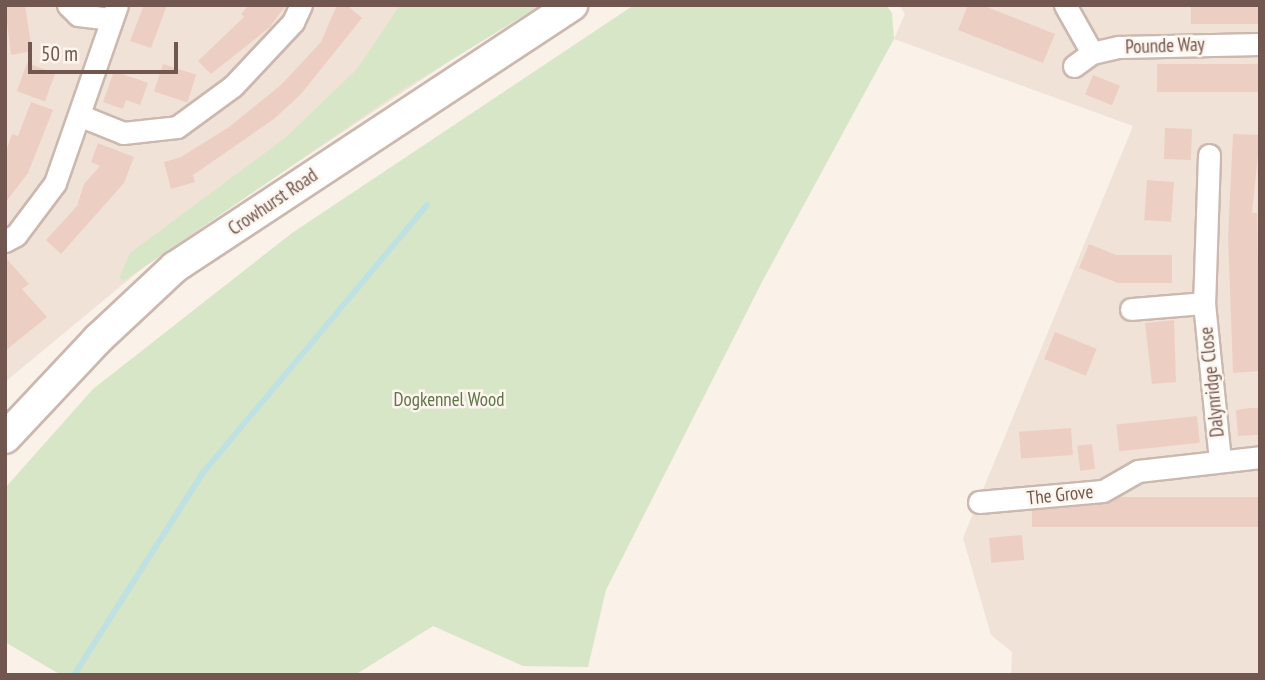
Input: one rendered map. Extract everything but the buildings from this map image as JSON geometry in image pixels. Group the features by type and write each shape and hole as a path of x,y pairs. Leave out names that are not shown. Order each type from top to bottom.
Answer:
{"main road":[{"name":"Crowhurst Road","path":"5,438 98,338 175,267 573,5"}],"street":[{"path":"5,241 16,235 55,183 81,116 113,12 78,15 68,5"},
{"path":"81,116 123,133 177,127 233,86 293,22 301,5"},
{"path":"1065,5 1092,53"},
{"name":"Pounde Way","path":"1074,66 1092,53 1119,47 1260,44"},
{"name":"Dalynridge Close","path":"1209,155 1204,303 1220,460"},
{"name":"Dalynridge Close","path":"1131,309 1204,303"},
{"name":"The Grove","path":"979,502 1103,491 1138,471 1260,457"}],"shaded area":[{"path":"5,5 534,5 162,252 5,382"},
{"path":"899,5 1260,5 1260,675 1011,675 1012,652 991,635 963,538 1133,126 894,39 905,14"}],"green space":[{"path":"400,5 541,5 399,92 124,281 119,278 130,253 285,138 357,69"},
{"name":"Dogkennel Wood","path":"634,5 886,5 892,13 894,39 763,280 606,590 588,667 523,666 433,626 355,675 61,675 5,642 5,488 93,389 292,233"}],"waterway":[{"path":"74,675 202,474 427,205"}]}
